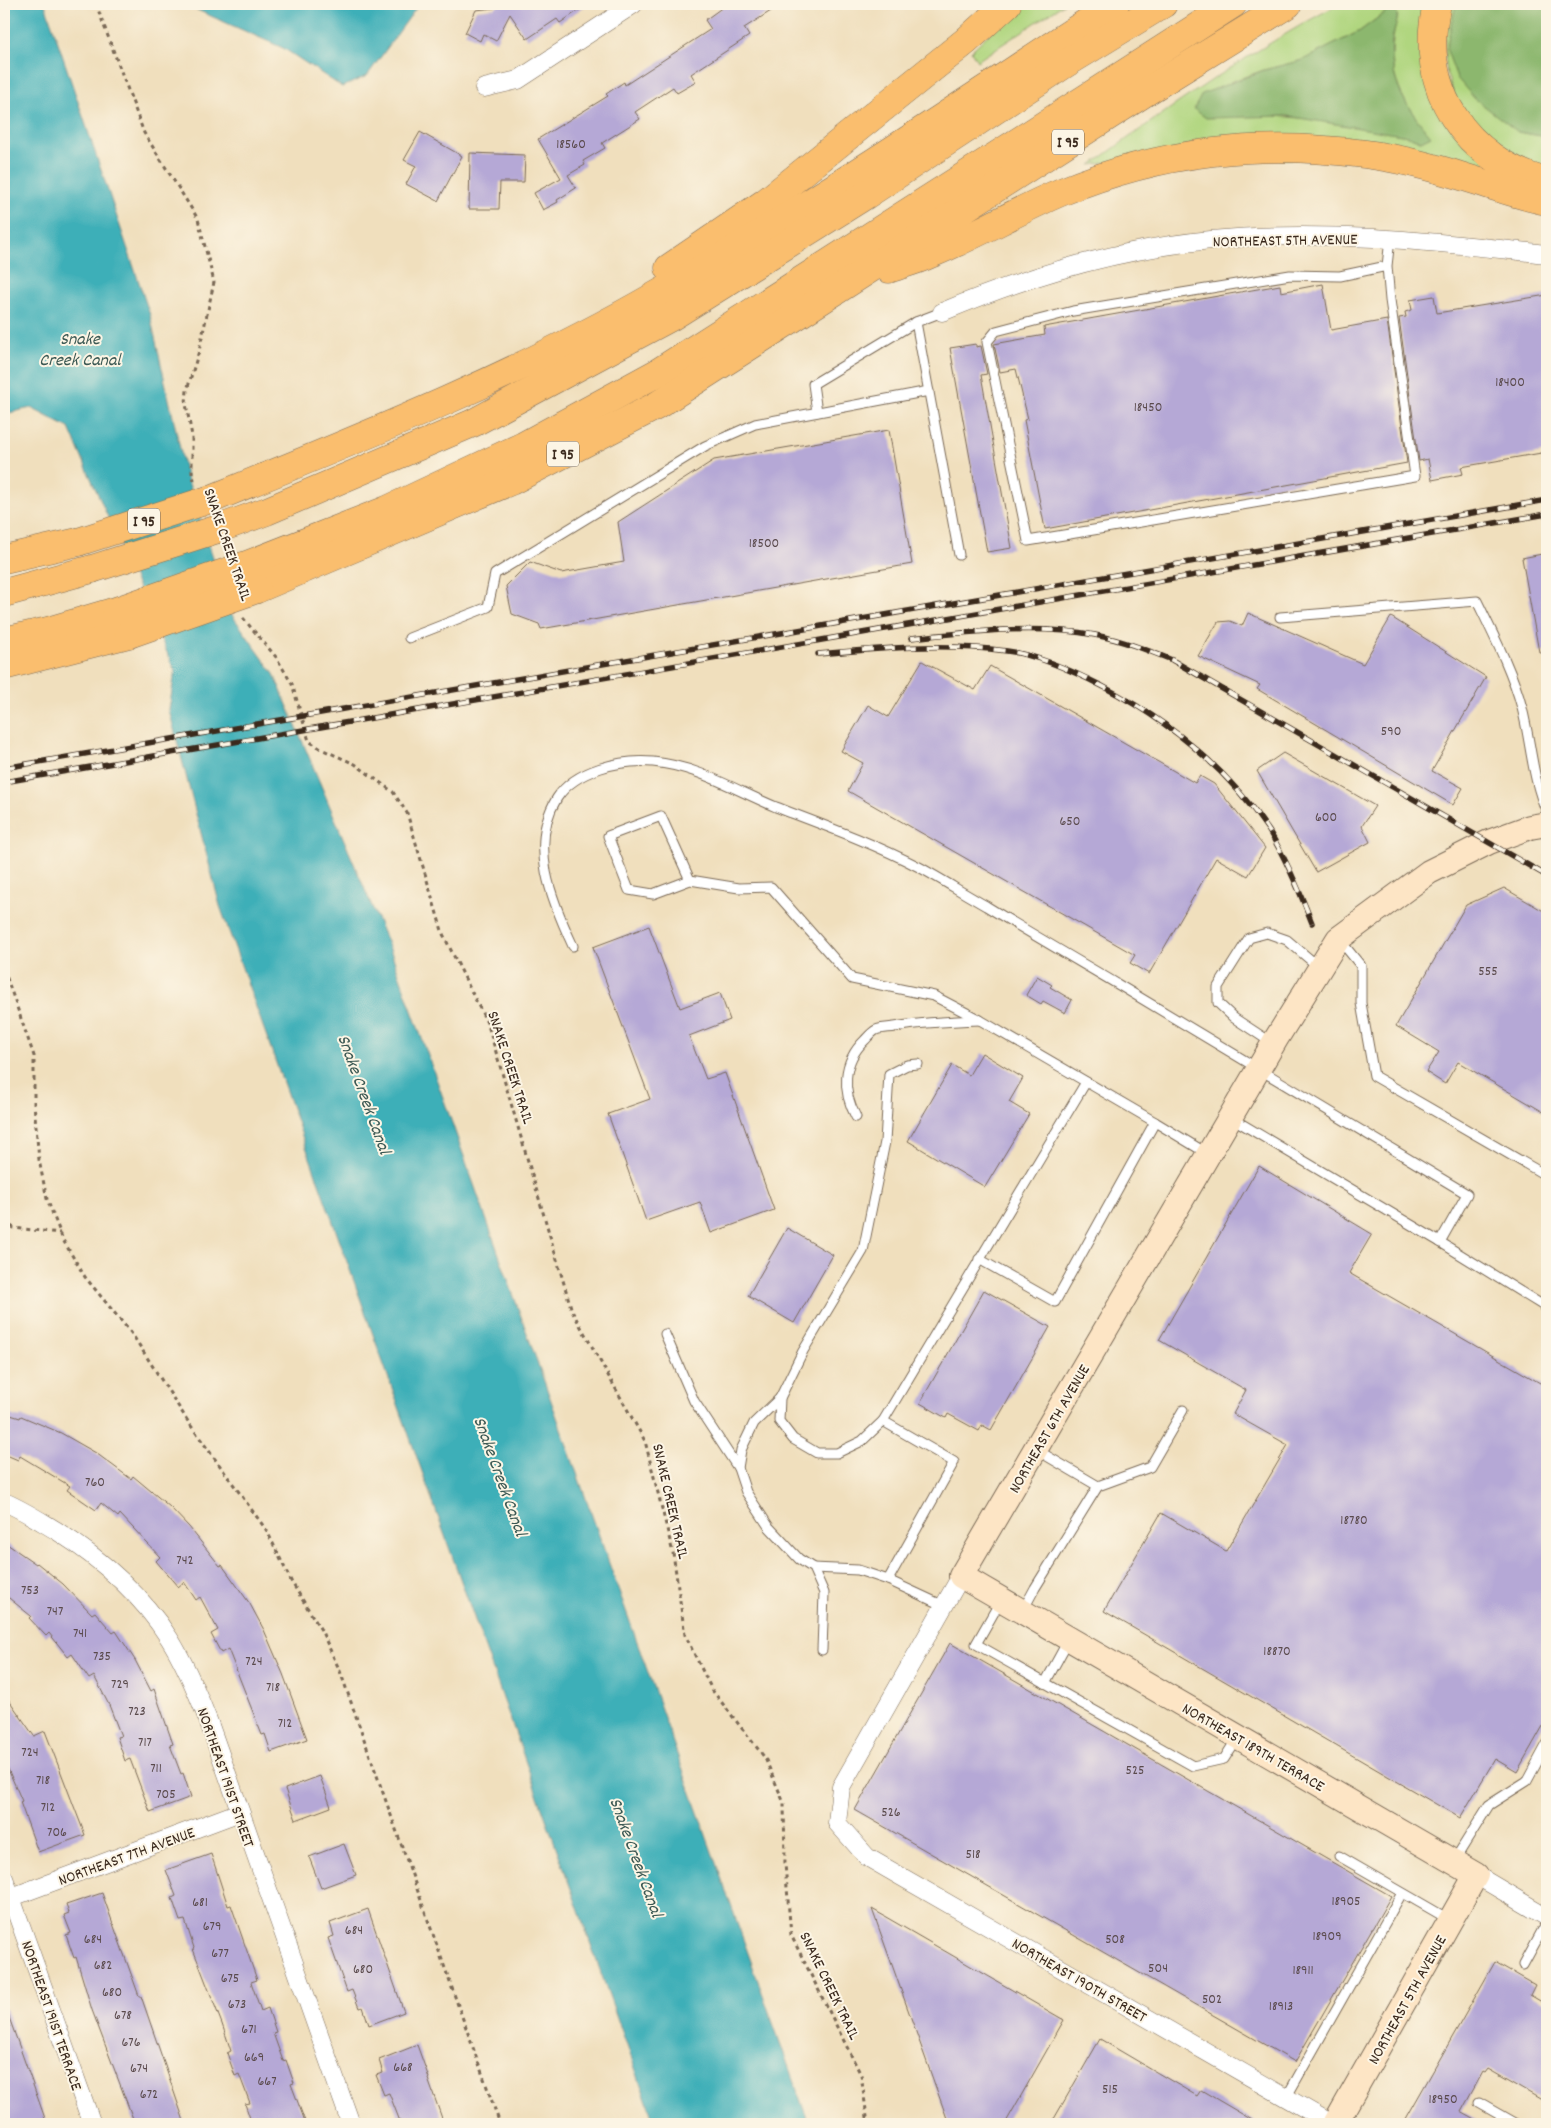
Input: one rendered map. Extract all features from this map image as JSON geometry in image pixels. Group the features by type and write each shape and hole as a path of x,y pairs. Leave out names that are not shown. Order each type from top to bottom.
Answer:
{"highway":[{"path":"560,346 766,202 966,41 1007,4"},
{"name":"I 95","path":"4,559 78,542 203,491 342,446 560,346 654,297 784,218 1115,4"},
{"path":"4,593 92,569 218,529 267,511 473,423 671,317 866,195 1065,64 1163,4"},
{"path":"251,578 387,510 523,446 658,374 1172,41 1233,4"},
{"name":"I 95","path":"4,666 123,622 251,578 511,481 648,410 1288,4"},
{"path":"1437,4 1432,29 1433,58 1440,86 1450,111 1468,136 1489,156 1526,176 1547,182"},
{"path":"849,282 928,255 1011,215 1089,181 1152,161 1221,151 1306,148 1366,154 1430,167 1547,201"},
{"path":"4,641 48,631 123,622"}],"street":[{"path":"484,88 518,80 634,4"},
{"name":"NORTHEAST 5TH AVENUE","path":"942,312 1036,276 1101,260 1210,240 1337,236 1390,239 1547,254"},
{"path":"1274,1041 1338,939 1429,872 1489,842 1530,827 1547,824"},
{"name":"NORTHEAST 6TH AVENUE","path":"837,1824 841,1787 961,1576 1274,1041"},
{"name":"NORTHEAST 191ST STREET","path":"4,1502 82,1547 113,1571 142,1603 168,1637 190,1676 208,1720 351,2124"},
{"name":"NORTHEAST 189TH TERRACE","path":"961,1576 1547,1917"},
{"name":"NORTHEAST 7TH AVENUE","path":"12,1897 240,1812"},
{"name":"NORTHEAST 190TH STREET","path":"837,1824 867,1857 1334,2124"},
{"name":"NORTHEAST 5TH AVENUE","path":"1334,2124 1476,1875"},
{"name":"NORTHEAST 191ST TERRACE","path":"4,1878 92,2124"}],"lane":[{"path":"1387,266 1340,276 1280,277 1073,311 996,331 988,342 1028,540 1415,476 1390,300 1387,266 1390,239"},
{"path":"818,412 813,384 916,322 942,312"},
{"path":"916,322 959,555"},
{"path":"409,638 488,607 495,574 705,446 755,424 928,391"},
{"path":"1280,617 1477,601 1496,639 1522,706 1539,794 1547,812"},
{"path":"573,946 557,913 547,877 543,841 555,802 564,788 588,772 616,764 652,762 698,772 769,804 918,866 1259,1067 1467,1194 1440,1242"},
{"path":"690,880 661,816 608,836 629,890 653,894 690,880 738,888 771,887 852,979 934,996 980,1020 1208,1154"},
{"path":"1274,1041 1234,1018 1218,1004 1218,987 1223,979 1250,938 1266,933 1287,940 1320,968"},
{"path":"1338,939 1361,966 1361,1003 1374,1076 1547,1176"},
{"path":"856,1117 848,1097 846,1074 850,1060 860,1045 877,1030 923,1022 980,1020"},
{"path":"738,1468 741,1450 754,1424 780,1398 803,1351 863,1250 885,1142 889,1074 907,1065 918,1064"},
{"path":"780,1398 779,1421 793,1439 817,1453 837,1453 862,1441 883,1421 1086,1082"},
{"path":"1230,1117 1547,1308"},
{"path":"979,1259 1055,1302 1155,1122"},
{"path":"665,1334 694,1401 738,1468 746,1492 769,1527 799,1559 813,1568 858,1570 888,1580 944,1606"},
{"path":"1022,1612 1098,1486 1150,1467 1183,1410"},
{"path":"883,1421 954,1462 888,1580"},
{"path":"1035,1449 1098,1486"},
{"path":"813,1568 824,1593 822,1650"},
{"path":"1001,1600 976,1644 1193,1766 1224,1759 1238,1737"},
{"path":"1045,1683 1069,1639"},
{"path":"1454,1862 1488,1805 1526,1781 1547,1744"},
{"path":"1339,1856 1450,1920"},
{"path":"1286,2098 1402,1893"},
{"path":"1523,1965 1547,1921"},
{"path":"1478,2103 1516,2124"}],"path":[{"name":"SNAKE CREEK TRAIL","path":"96,4 144,133 198,219 214,282 199,351 187,390 186,404 192,436 192,473 203,491"},
{"name":"SNAKE CREEK TRAIL","path":"240,614 276,657 292,684 309,741 321,749 355,764 393,792 407,812 443,934 488,1025 572,1311 645,1441 673,1553 685,1635 712,1690 766,1758 784,1803 785,1864 791,1935 861,2075 868,2124"},
{"path":"4,970 34,1056 34,1104 39,1160 47,1198 60,1233 85,1277 132,1334 189,1423 267,1531 291,1581 321,1630 340,1671 500,2124"},
{"path":"4,1222 14,1228 60,1233"}],"green space":[{"path":"1020,4 1064,4 977,61 971,51"},
{"path":"1339,4 1427,4 1422,36 1500,175 1433,157 1110,162 1091,165 1212,80","holes":["1387,11 1398,16 1392,51 1393,66 1396,81 1402,95 1409,108 1430,136 1420,141 1409,136 1336,123 1300,118 1263,116 1230,82 1264,70 1303,60 1360,31"]},
{"path":"1449,4 1456,4 1455,6 1518,132 1547,137 1547,169 1538,167 1485,138 1457,101 1447,75 1444,45"},
{"path":"1456,4 1547,4 1547,137 1518,132 1474,98 1457,78 1446,48"},
{"path":"1387,11 1396,11 1397,14 1392,41 1393,69 1396,81 1414,115 1431,136 1421,141 1408,136 1287,116 1206,118 1194,109 1202,94 1264,70 1303,60 1360,31"}],"water":[{"name":"Snake Creek Canal","path":"4,4 45,4 150,315 186,475 232,615 274,674 390,949 809,2124 655,2124 220,906 169,710 175,671 69,428 31,408 4,414"},
{"path":"192,4 419,4 367,76 342,87 283,48 195,9"}],"building":[{"path":"500,4 588,4 560,23 557,19 527,39 510,14 496,41 483,34 480,41 465,33 476,10 494,8"},
{"path":"727,4 782,4 744,28 749,36 691,74 696,82 677,93 673,87 635,112 640,119 602,143 605,148 583,161 585,165 568,175 576,188 557,200 558,202 543,210 534,193 561,178 538,139 608,96 606,94 624,82 625,85 711,29 705,20"},
{"path":"420,132 462,156 438,201 406,184 416,166 404,160"},
{"path":"470,153 525,155 524,182 500,182 499,209 469,209"},
{"path":"1323,284 1331,330 1387,320 1407,463 1045,529 1024,420 1028,419 1016,369 1000,372 994,344 1045,335 1044,327 1280,285 1281,292"},
{"path":"1547,295 1547,452 1461,467 1463,474 1432,480 1428,459 1419,461 1399,318 1406,317 1405,312 1412,310 1410,300 1434,296 1437,313"},
{"path":"976,344 976,347 981,346 987,374 981,375 1012,548 987,552 950,348"},
{"path":"889,430 912,564 541,629 539,624 512,614 506,586 530,562 561,573 624,562 618,522 714,460"},
{"path":"1547,553 1547,652 1539,652 1522,558"},
{"path":"1248,613 1363,664 1391,617 1486,677 1432,771 1463,788 1453,805 1257,689 1260,685 1198,656 1218,622 1230,621 1242,626"},
{"path":"922,661 975,690 990,666 1195,783 1200,776 1214,784 1265,848 1248,876 1216,858 1149,974 1130,963 1135,955 848,791 863,763 841,751 868,705 888,717"},
{"path":"1283,753 1375,806 1362,826 1370,842 1316,872 1257,771"},
{"path":"1504,888 1547,913 1547,1114 1458,1062 1445,1084 1426,1072 1439,1052 1396,1026 1466,905"},
{"path":"649,926 680,1008 720,993 730,1020 689,1036 706,1079 725,1073 774,1210 711,1233 700,1202 646,1221 608,1114 650,1099 593,947"},
{"path":"1037,976 1052,985 1050,987 1072,1000 1065,1013 1043,1001 1041,1004 1026,995"},
{"path":"982,1053 1023,1078 1009,1102 1029,1114 985,1187 908,1141 952,1065 969,1075"},
{"path":"1259,1166 1372,1234 1349,1273 1547,1387 1547,1719 1517,1772 1495,1759 1460,1818 1104,1611 1161,1513 1226,1551 1288,1445 1233,1414 1246,1390 1159,1340"},
{"path":"787,1228 833,1255 794,1323 748,1296"},
{"path":"984,1290 1050,1327 991,1430 982,1425 979,1431 948,1414 946,1418 920,1403"},
{"path":"4,1413 20,1418 21,1416 61,1433 96,1453 131,1479 133,1476 170,1507 189,1527 220,1566 222,1565 250,1604 264,1630 283,1674 307,1739 271,1752 265,1734 262,1735 228,1649 221,1653 211,1634 218,1630 200,1597 196,1600 184,1582 178,1587 156,1561 160,1557 120,1514 118,1517 101,1503 96,1510 67,1490 70,1486 20,1456 18,1460 4,1454"},
{"path":"4,1542 37,1563 63,1584 92,1614 95,1612 113,1633 116,1631 135,1660 151,1691 154,1689 173,1744 170,1745 181,1774 183,1773 191,1797 150,1812 130,1759 125,1761 117,1737 121,1736 109,1705 94,1676 89,1679 72,1654 68,1657 49,1633 46,1636 29,1618 31,1616 4,1594"},
{"path":"950,1643 1391,1896 1295,2062 855,1810"},
{"path":"4,1693 34,1736 45,1731 85,1835 38,1852 20,1802 22,1801 4,1760"},
{"path":"320,1776 331,1807 296,1820 285,1789"},
{"path":"344,1844 356,1875 321,1888 309,1857"},
{"path":"211,1854 228,1906 231,1905 257,1980 251,1982 261,2011 268,2008 276,2032 273,2033 283,2061 286,2060 294,2083 291,2084 306,2124 252,2124 245,2104 250,2103 239,2074 235,2076 227,2053 231,2051 222,2024 193,1949 185,1920 180,1921 172,1898 176,1896 166,1870"},
{"path":"102,1893 139,1996 141,1996 185,2124 135,2124 92,2010 76,1957 74,1958 66,1935 71,1933 64,1915 69,1913 66,1905"},
{"path":"368,1909 404,2012 369,2025 363,2007 359,2008 352,1990 347,1992 328,1938 334,1936 330,1923"},
{"path":"872,1909 1064,2020 1005,2124 949,2124"},
{"path":"1495,1962 1535,1985 1530,1995 1547,2005 1547,2103 1488,2069 1485,2073 1483,2072 1461,2112 1483,2124 1403,2124"},
{"path":"4,2009 6,2009 47,2124 4,2124"},
{"path":"1100,2039 1197,2096 1201,2090 1259,2124 1051,2124"},
{"path":"417,2045 444,2124 401,2124 389,2093 384,2095 376,2075 383,2073 379,2060"}],"railway":[{"path":"4,768 1547,500"},
{"path":"4,782 1547,514"},
{"path":"911,638 1003,630 1049,630 1095,635 1144,649 1172,660 1547,876"},
{"path":"818,654 889,648 936,647 1007,651 1044,660 1102,686 1127,700 1173,731 1195,748 1235,787 1253,808 1276,842 1293,876 1312,923"}]}
